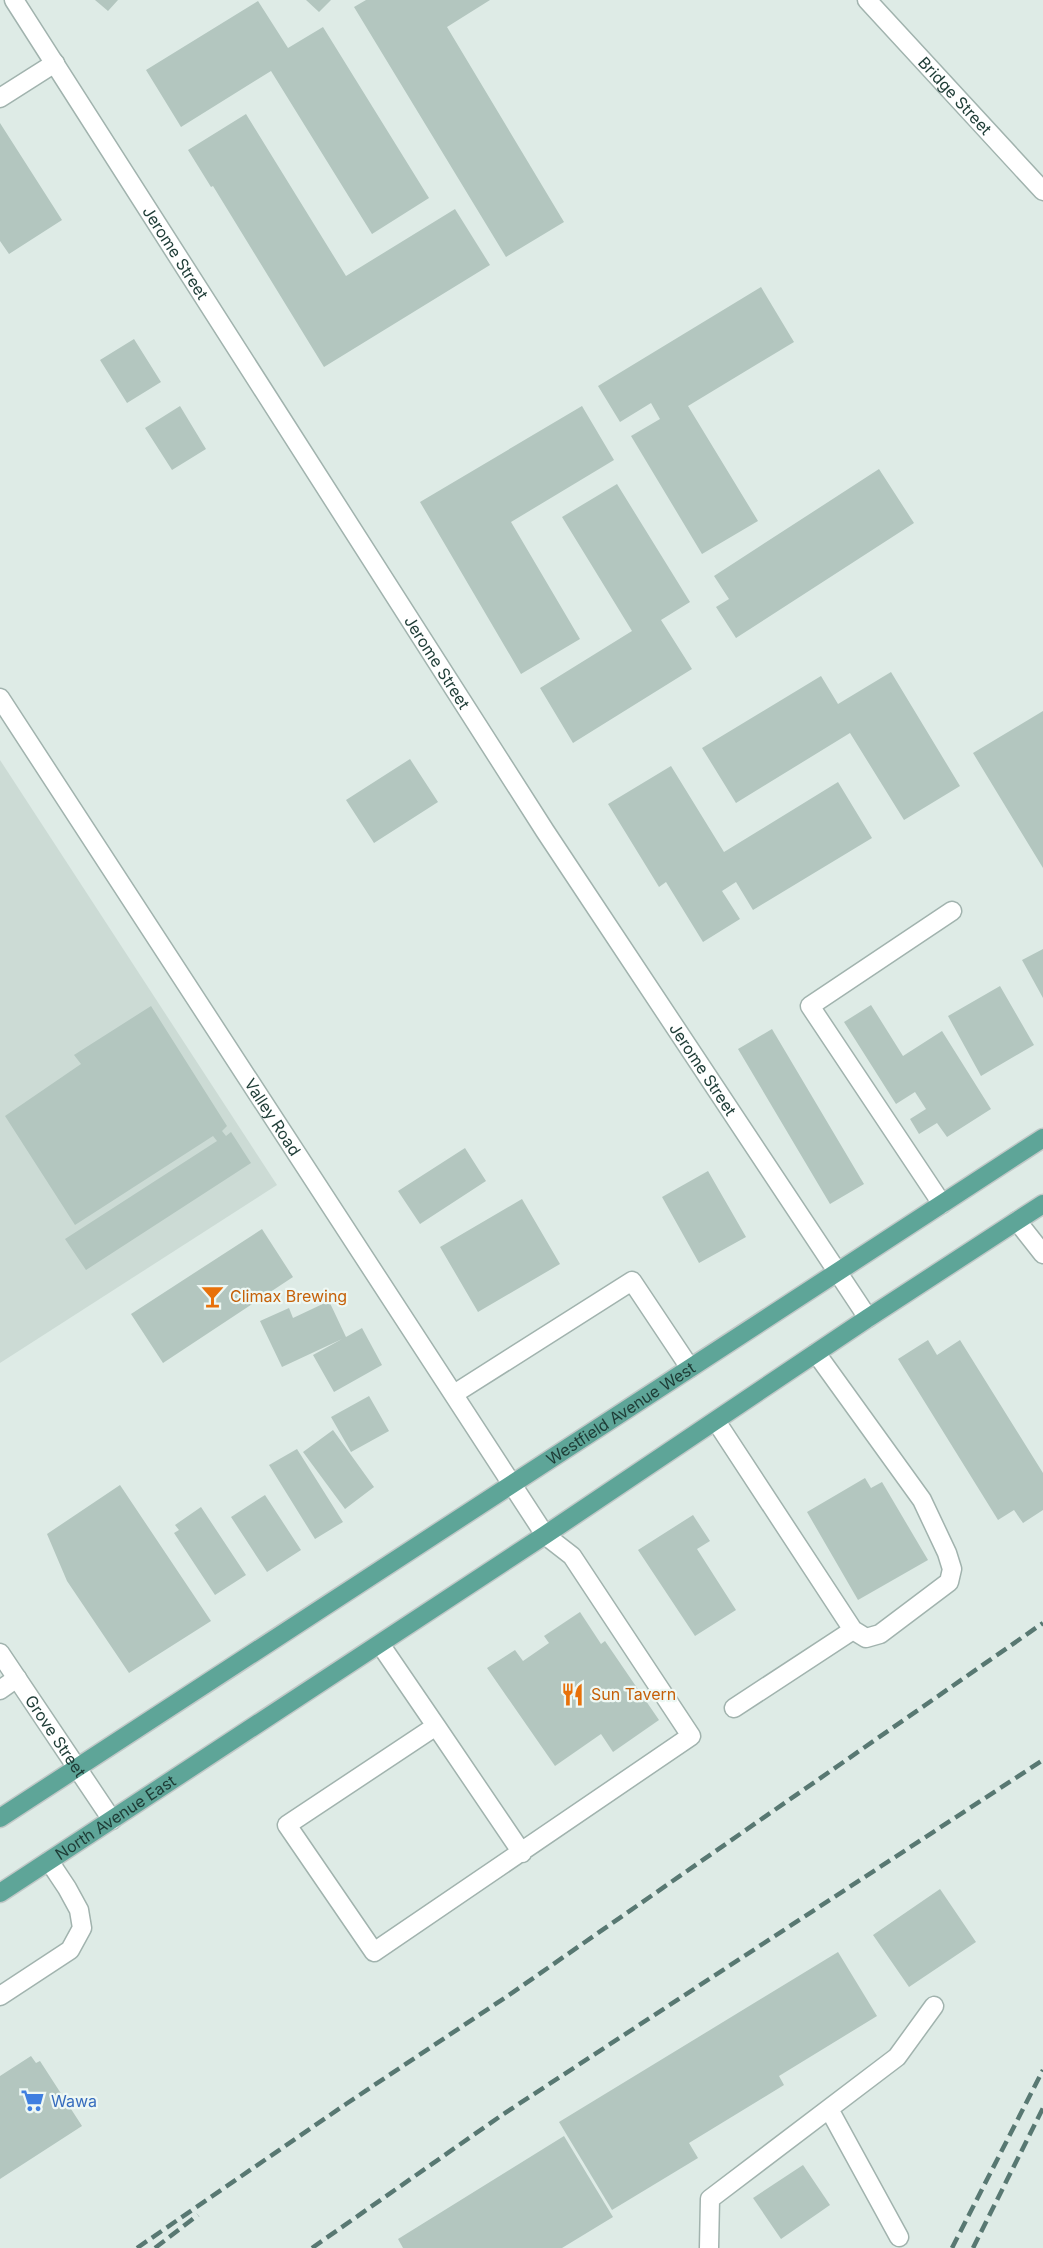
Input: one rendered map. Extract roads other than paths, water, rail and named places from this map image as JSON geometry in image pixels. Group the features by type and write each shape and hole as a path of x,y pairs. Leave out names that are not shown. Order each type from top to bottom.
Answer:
{"main road":[{"name":"Westfield Avenue West","path":"77,1768 1043,1138"},
{"path":"380,1644 1043,1204"},
{"name":"North Avenue East","path":"0,1893 380,1644"},
{"path":"3,1811 77,1768"}],"street":[{"name":"Jerome Street","path":"15,0 545,831 868,1318"},
{"name":"Bridge Street","path":"867,0 1043,191"},
{"path":"0,98 55,63"},
{"name":"Valley Road","path":"0,698 512,1485 546,1535 572,1556 691,1736 522,1853"},
{"path":"942,1204 810,1006 952,911"},
{"path":"1017,1221 1043,1254"},
{"path":"454,1394 632,1281 690,1368"},
{"path":"716,1421 853,1630 866,1638 880,1634 949,1581 952,1569 941,1538 922,1500 816,1353"},
{"path":"734,1708 853,1630"},
{"path":"380,1644 436,1726 522,1853 374,1952 287,1825 436,1726"},
{"name":"Grove Street","path":"0,1653 112,1820"},
{"path":"0,1690 17,1678"},
{"path":"0,1996 70,1950 82,1928 79,1910 49,1861"},
{"path":"709,2248 710,2199 897,2057 934,2006"},
{"path":"829,2109 899,2237"}],"railway":[{"path":"137,2248 509,1995 1043,1623"},
{"path":"312,2248 502,2115 1043,1760"},
{"path":"952,2248 1043,2070"},
{"path":"973,2248 1043,2108"},
{"path":"155,2248 198,2215"}],"place":[{"name":"Climax Brewing","path":"212,1296"},
{"name":"Sun Tavern","path":"573,1694"},
{"name":"Wawa","path":"33,2101"}]}
